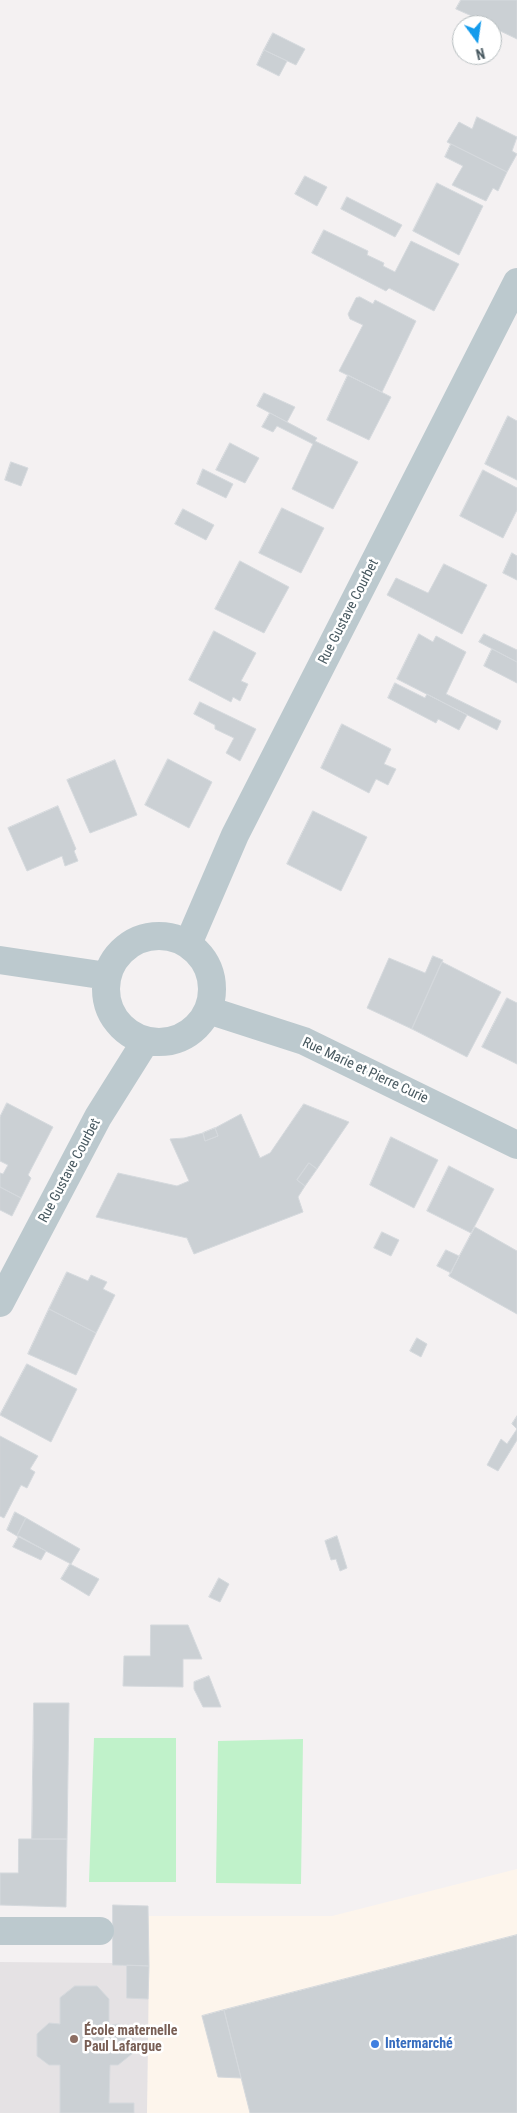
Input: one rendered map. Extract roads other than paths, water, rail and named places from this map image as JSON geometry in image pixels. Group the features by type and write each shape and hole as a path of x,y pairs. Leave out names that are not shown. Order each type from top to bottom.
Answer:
{"street":[{"name":"Rue Gustave Courbet","path":"188,944 235,835 517,282"},
{"path":"155,936 172,938 188,944 199,954 207,966 212,988 208,1010 200,1023 189,1033 176,1040 160,1043 146,1042 130,1034 117,1024 109,1009 105,992 107,976 114,960 125,948 139,940 155,936"},
{"path":"0,960 107,976"},
{"name":"Rue Marie et Pierre Curie","path":"208,1010 304,1041 517,1144"},
{"name":"Rue Gustave Courbet","path":"0,1303 98,1117 146,1042"},
{"path":"0,1931 100,1931"}],"place":[{"name":"École maternelle Paul Lafargue","path":"74,2039"},
{"name":"Intermarché","path":"375,2044"}]}
